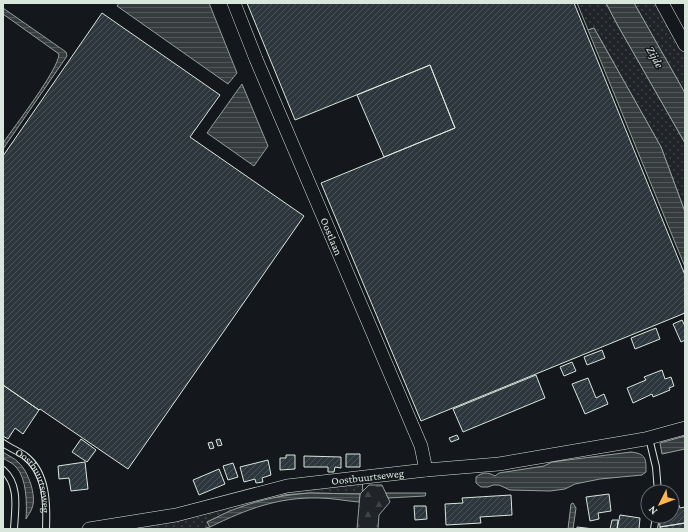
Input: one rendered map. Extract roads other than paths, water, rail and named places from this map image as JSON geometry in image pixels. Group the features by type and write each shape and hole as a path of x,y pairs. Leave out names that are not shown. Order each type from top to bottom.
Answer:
{"street":[{"name":"Oostlaan","path":"234,3 256,59 421,446 426,470"},
{"path":"662,3 685,45"},
{"name":"Oostbuurtseweg","path":"89,529 176,515 287,486 426,470 500,464 649,438 685,428"}],"lane":[{"path":"649,438 656,467 657,484"},
{"name":"Oostbuurtseweg","path":"3,443 25,456 36,466 46,495 46,529"},
{"name":"Oostbuurtseweg","path":"3,470 7,474 15,490 16,507 14,529"}],"water":[{"path":"119,3 209,3 237,73 228,84 117,6"},
{"name":"Zijde","path":"606,3 634,3 685,93 685,143 617,24"},
{"path":"3,8 66,52 67,56 3,149 3,143 26,112 52,72 59,54 3,14"},
{"path":"594,28 661,147 685,212 685,267 588,30"},
{"path":"242,84 268,146 254,166 207,133"},
{"path":"685,436 685,449 662,454 660,443"},
{"path":"3,452 16,460 26,472 31,484 33,503 31,511 26,519 26,499 20,472 12,463 3,458"},
{"path":"631,452 640,454 645,460 646,472 642,475 600,479 575,484 565,489 550,491 510,490 499,485 481,487 476,483 476,477 483,473 488,473 495,476 499,473 544,466 552,462"},
{"path":"309,493 360,494 359,502 324,498 304,498 263,505 210,527 207,522 230,511 256,502 282,496"},
{"path":"386,493 426,493 425,496 388,498"},
{"path":"573,503 576,508 573,529 568,529 571,504"}]}
